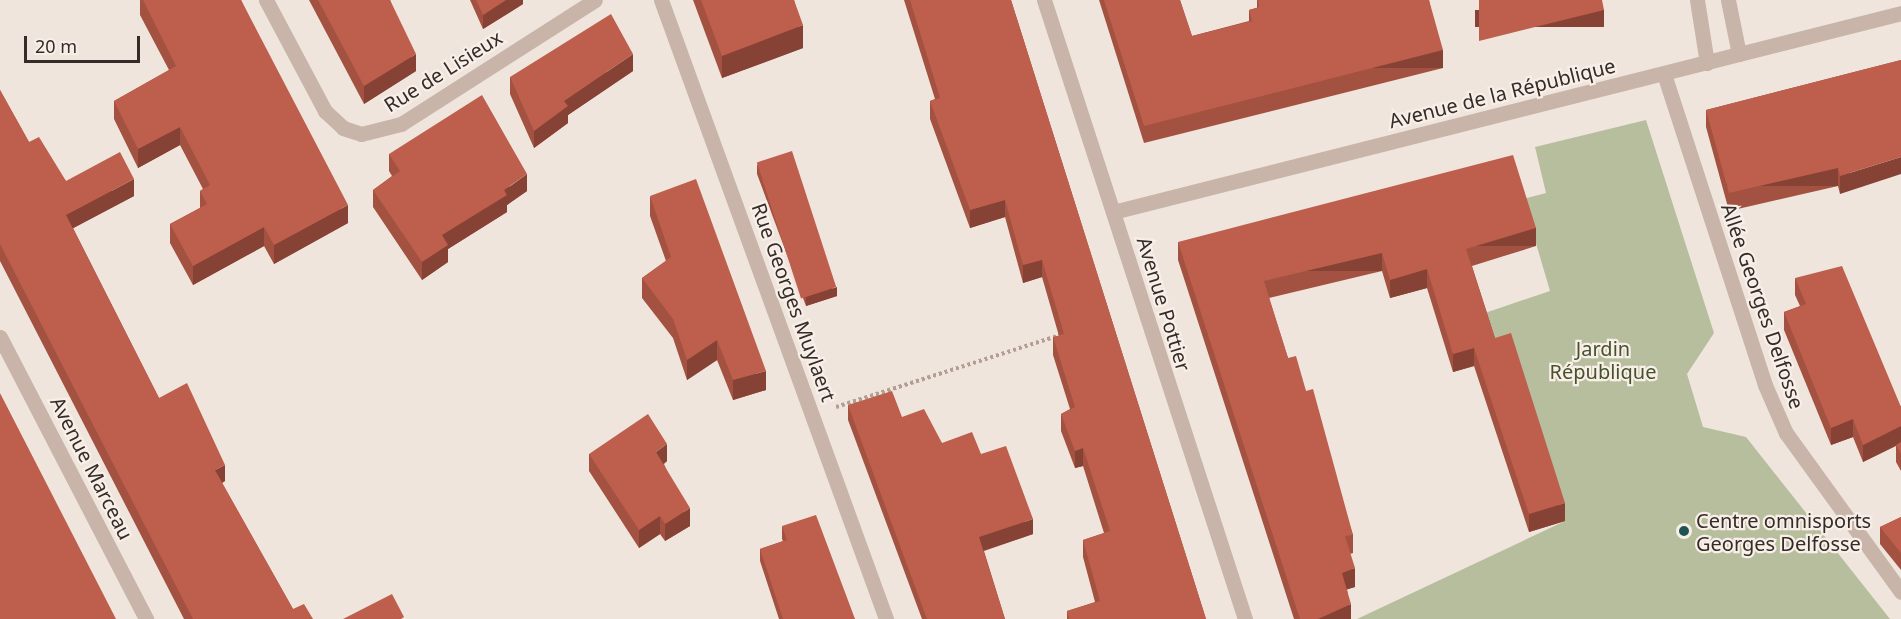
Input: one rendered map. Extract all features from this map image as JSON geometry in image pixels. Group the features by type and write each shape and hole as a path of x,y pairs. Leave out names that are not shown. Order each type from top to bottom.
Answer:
{"street":[{"name":"Rue de Lisieux","path":"266,0 324,111 361,134 400,124 595,0"},
{"name":"Rue Georges Muylaert","path":"661,0 886,619"},
{"name":"Avenue Pottier","path":"1044,0 1245,619"},
{"path":"1696,0 1707,63"},
{"path":"1728,0 1739,54"},
{"name":"Avenue de la République","path":"1113,212 1901,13"},
{"name":"Allée Georges Delfosse","path":"1664,74 1765,385 1786,433 1809,472 1901,592"},
{"name":"Avenue Marceau","path":"0,337 146,619"}],"path":[{"path":"812,415 1074,330"}],"green space":[{"name":"Jardin République","path":"1646,120 1714,333 1687,374 1703,427 1746,437 1890,619 1357,619 1565,521 1482,314 1550,291 1523,199 1546,193 1535,147"}],"building":[{"path":"143,0 241,0 348,205 274,245 264,227 193,266 170,224 207,204 200,191 210,185 180,127 138,149 114,101 176,66"},
{"path":"318,0 390,0 416,54 364,86"},
{"path":"476,0 506,0 483,15"},
{"path":"701,0 794,0 803,25 722,56"},
{"path":"910,0 1011,0 1206,619 1069,619 1067,611 1100,601 1083,540 1110,531 1083,448 1075,451 1061,414 1075,407 1053,337 1064,334 1042,260 1023,265 1005,200 970,210 930,101 940,98"},
{"path":"1104,0 1180,0 1192,36 1252,21 1249,10 1259,7 1258,0 1429,0 1443,50 1144,126"},
{"path":"1479,0 1602,0 1604,10 1479,41"},
{"path":"611,14 633,54 564,101 568,106 534,131 510,77"},
{"path":"1901,60 1901,157 1840,176 1838,168 1729,193 1706,110"},
{"path":"0,90 29,142 39,137 66,181 120,152 134,179 66,215 159,398 187,383 225,465 215,470 293,609 304,604 313,619 193,619 0,244"},
{"path":"482,95 527,174 504,190 507,195 442,235 448,245 422,262 373,190 400,171 389,154"},
{"path":"792,151 836,287 801,298 757,162"},
{"path":"1513,155 1536,228 1466,249 1495,338 1511,333 1565,503 1529,514 1474,348 1453,354 1427,269 1390,280 1382,253 1264,281 1288,358 1296,356 1306,391 1313,389 1353,535 1345,536 1355,568 1342,573 1351,604 1318,619 1300,619 1178,242"},
{"path":"696,179 766,371 733,380 717,340 687,360 673,319 642,278 671,257 650,196"},
{"path":"1842,266 1901,407 1901,426 1863,445 1853,419 1831,428 1784,312 1806,304 1795,278"},
{"path":"892,391 902,417 924,409 942,443 972,432 981,454 1006,446 1033,519 979,537 1005,619 927,619 848,405"},
{"path":"0,393 116,619 0,619"},
{"path":"648,414 667,444 656,452 690,508 665,524 660,516 639,530 589,454"},
{"path":"1901,442 1901,454 1896,445"},
{"path":"816,515 855,619 783,619 760,549 787,540 782,526"},
{"path":"1901,517 1901,553 1880,527"},
{"path":"392,594 404,617 401,619 343,619"}],"place":[{"name":"Centre omnisports Georges Delfosse","path":"1684,531"}]}
